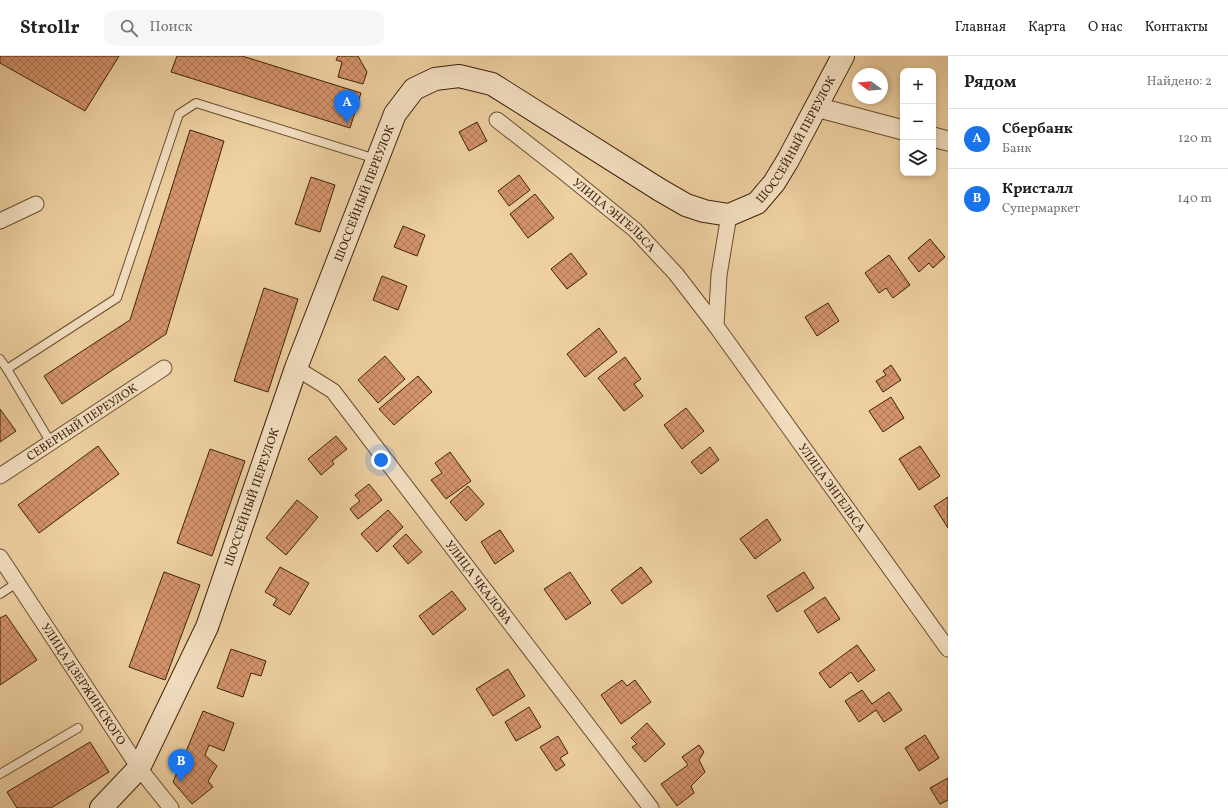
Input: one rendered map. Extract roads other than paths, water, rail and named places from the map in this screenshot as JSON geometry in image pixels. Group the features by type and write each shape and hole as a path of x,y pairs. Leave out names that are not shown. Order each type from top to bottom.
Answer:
{"main road":[{"name":"ШОССЕЙНЫЙ ПЕРЕУЛОК","path":"101,808 139,768 207,627 296,368 395,114 414,89 435,79 459,76 492,84 686,205 704,211 729,215 757,203 774,183 843,56"}],"street":[{"path":"816,107 900,129"},
{"name":"УЛИЦА ЭНГЕЛЬСА","path":"497,120 635,230 676,274 716,326 948,649"},
{"path":"936,138 948,141"},
{"path":"0,221 36,204"},
{"path":"716,326 719,275 729,215"},
{"name":"СЕВЕРНЫЙ ПЕРЕУЛОК","path":"0,476 164,368"},
{"name":"УЛИЦА ЧКАЛОВА","path":"296,368 333,391 651,808"},
{"name":"УЛИЦА ДЗЕРЖИНСКОГО","path":"0,557 139,768 171,808"}],"lane":[{"path":"7,369 117,298 179,114 196,103 377,160"},
{"path":"0,359 51,443"},
{"path":"0,594 17,583"},
{"path":"0,774 78,728"}],"place":[{"name":"Сбербанк","path":"347,123"},
{"name":"Кристалл","path":"181,782"}]}
